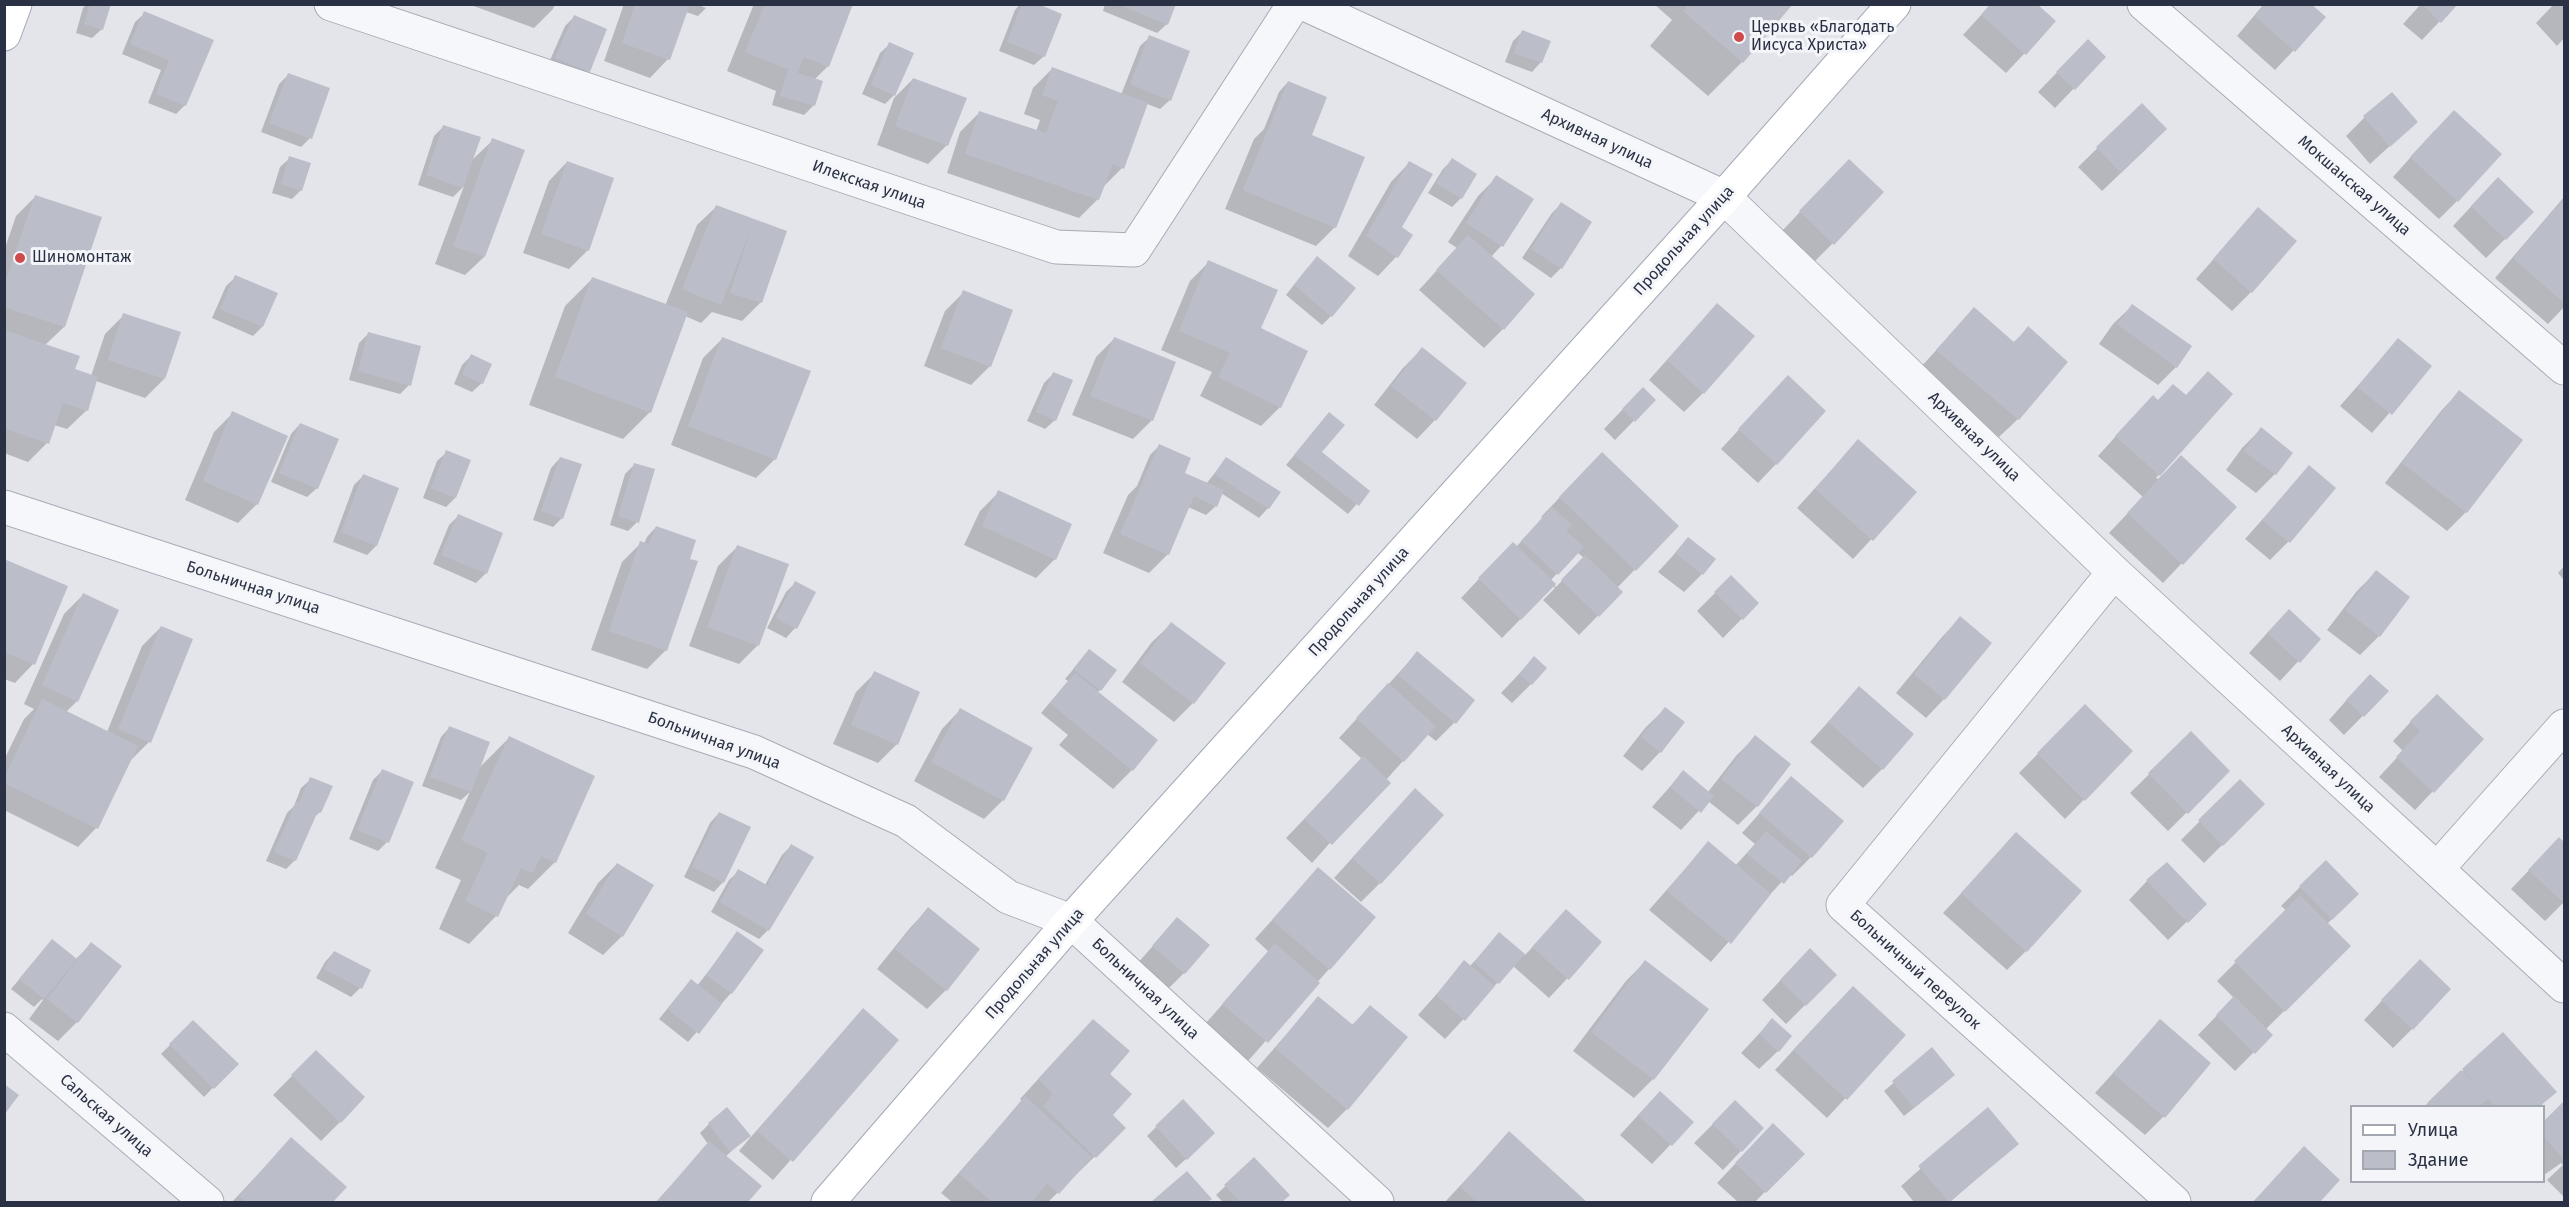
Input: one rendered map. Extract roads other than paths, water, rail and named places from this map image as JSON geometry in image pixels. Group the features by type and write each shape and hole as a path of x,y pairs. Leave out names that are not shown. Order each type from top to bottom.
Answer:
{"main road":[{"path":"4,33 15,4"},
{"name":"Продольная улица","path":"828,1203 1071,921 1724,197 1894,4"}],"street":[{"name":"Илекская улица","path":"331,4 1056,247 1134,250 1294,4"},
{"name":"Архивная улица","path":"1305,4 1724,197 2114,572 2565,986"},
{"name":"Мокшанская улица","path":"2144,4 2565,368"},
{"name":"Больничная улица","path":"4,507 754,752 906,821 1008,897 1071,921 1377,1203"},
{"name":"Больничный переулок","path":"2114,572 1843,905 2174,1203"},
{"path":"2438,869 2565,726"},
{"name":"Сальская улица","path":"4,1029 207,1203"}],"place":[{"name":"Церквь «Благодать Иисуса Христа»","path":"1739,37"},
{"name":"Шиномонтаж","path":"20,258"}]}
